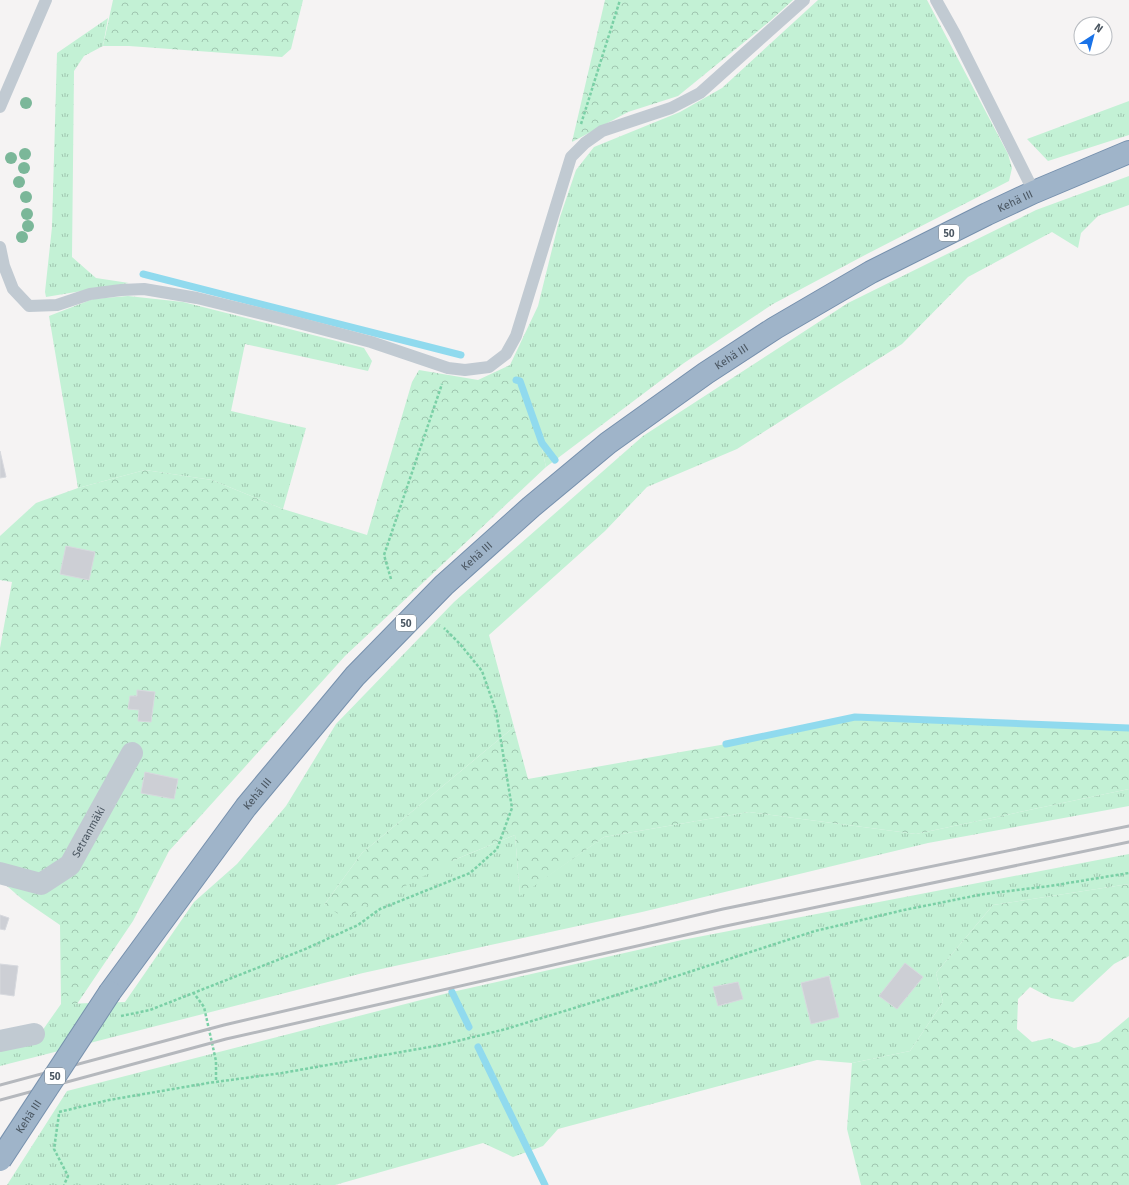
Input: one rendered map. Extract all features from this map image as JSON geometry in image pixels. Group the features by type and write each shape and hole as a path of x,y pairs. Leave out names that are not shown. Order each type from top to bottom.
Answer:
{"highway":[{"name":"Kehä III","path":"0,1160 110,992 246,807 355,676 444,585 531,507 608,443 706,373 775,328 872,272 987,214 1034,192 1129,152"}],"street":[{"name":"Setranmäki","path":"0,873 41,884 70,865 132,753"},
{"path":"0,1041 34,1034"}],"lane":[{"path":"0,106 46,0"},
{"path":"0,247 4,266 13,289 29,306 57,305 90,294 144,289 197,298 287,320 371,342 448,368 465,370 489,367 506,354 516,336 571,157 585,143 602,131 671,108 700,93 804,0"},
{"path":"936,0 955,34 1034,192"}],"path":[{"path":"571,157 620,0"},
{"path":"391,579 384,555 448,368"},
{"path":"119,1017 150,1010 303,950 358,925 380,909 470,873 497,849 512,808 496,711 482,670 444,628"},
{"path":"52,1113 108,1100 216,1082 282,1073 441,1045 506,1029 649,985 815,931 904,910 984,894 1050,886 1129,873"},
{"path":"193,992 204,1007 216,1061 216,1082"},
{"path":"59,1111 54,1149 68,1176 64,1185"}],"green space":[{"path":"113,0 303,0 291,49 282,57 129,46 103,46"},
{"path":"605,0 793,0 770,21 678,96 628,112 572,142"},
{"path":"818,0 927,0 1008,154 1012,168 1009,181 773,304 684,363 546,467 533,407 478,380 510,365 538,306 560,217 576,170 594,147 680,112 722,88"},
{"path":"108,18 103,46 84,56 74,71 72,257 96,278 129,283 46,297 45,292 52,227 57,53"},
{"path":"1129,101 1129,135 1048,161 1027,139"},
{"path":"1129,176 1129,205 1098,216 1081,233 1078,248 1052,232 968,277 902,344 737,449 647,487 605,531 489,635 514,727 362,853 324,905 454,860 515,835 520,895 604,837 749,812 916,834 1129,789 1129,806 928,843 642,912 363,973 0,1066 0,1050 35,1041 61,1004 125,1002 194,902 237,864 286,806 336,724 454,602 643,436 848,303 1036,210"},
{"path":"128,296 183,302 364,348 372,361 368,371 245,344 231,411 306,428 283,509 212,480 145,470 78,488 49,316 93,299"},
{"path":"419,370 478,380 520,381 533,407 546,467 345,656 169,851 133,921 77,1004 61,1004 60,925 22,899 0,880 0,648 12,582 0,580 0,536 36,503 78,488 145,470 212,480 283,509 367,535 412,382"},
{"path":"855,717 1129,730 1129,789 916,834 749,812 604,837 520,896 515,835 454,860 345,918 324,905 362,853 514,727 528,779 726,744"},
{"path":"1129,854 1129,884 993,905 936,973 943,1002 910,1051 852,1063 817,1060 558,1129 543,1146 513,1157 483,1143 335,1185 7,1185 67,1091 452,992 682,940"},
{"path":"1129,884 1129,956 1114,964 1073,1002 1051,998 1030,987 1018,999 1017,1029 1032,1042 1050,1038 1074,1048 1099,1042 1129,1017 1129,1185 861,1185 847,1129 852,1063 910,1051 943,1002 936,973 993,905"}],"building":[{"path":"0,451 6,477 0,478"},
{"path":"66,546 95,552 89,580 60,574"},
{"path":"137,690 155,692 151,722 138,721 139,710 128,709 130,696 137,696"},
{"path":"145,772 178,779 174,799 141,793"},
{"path":"0,915 9,918 5,930 0,929"},
{"path":"905,963 923,977 897,1009 879,996"},
{"path":"0,964 18,966 14,996 0,994"},
{"path":"829,976 839,1017 811,1024 801,983"},
{"path":"738,982 743,999 718,1006 713,987"}],"waterway":[{"path":"143,274 461,355"},
{"path":"516,380 520,381 542,443 555,460"},
{"path":"726,744 855,717 1129,728"},
{"path":"452,992 469,1027"},
{"path":"478,1047 545,1185"}],"railway":[{"path":"0,1085 224,1025 723,909 1129,826"},
{"path":"0,1100 226,1039 721,927 1129,842"}]}
